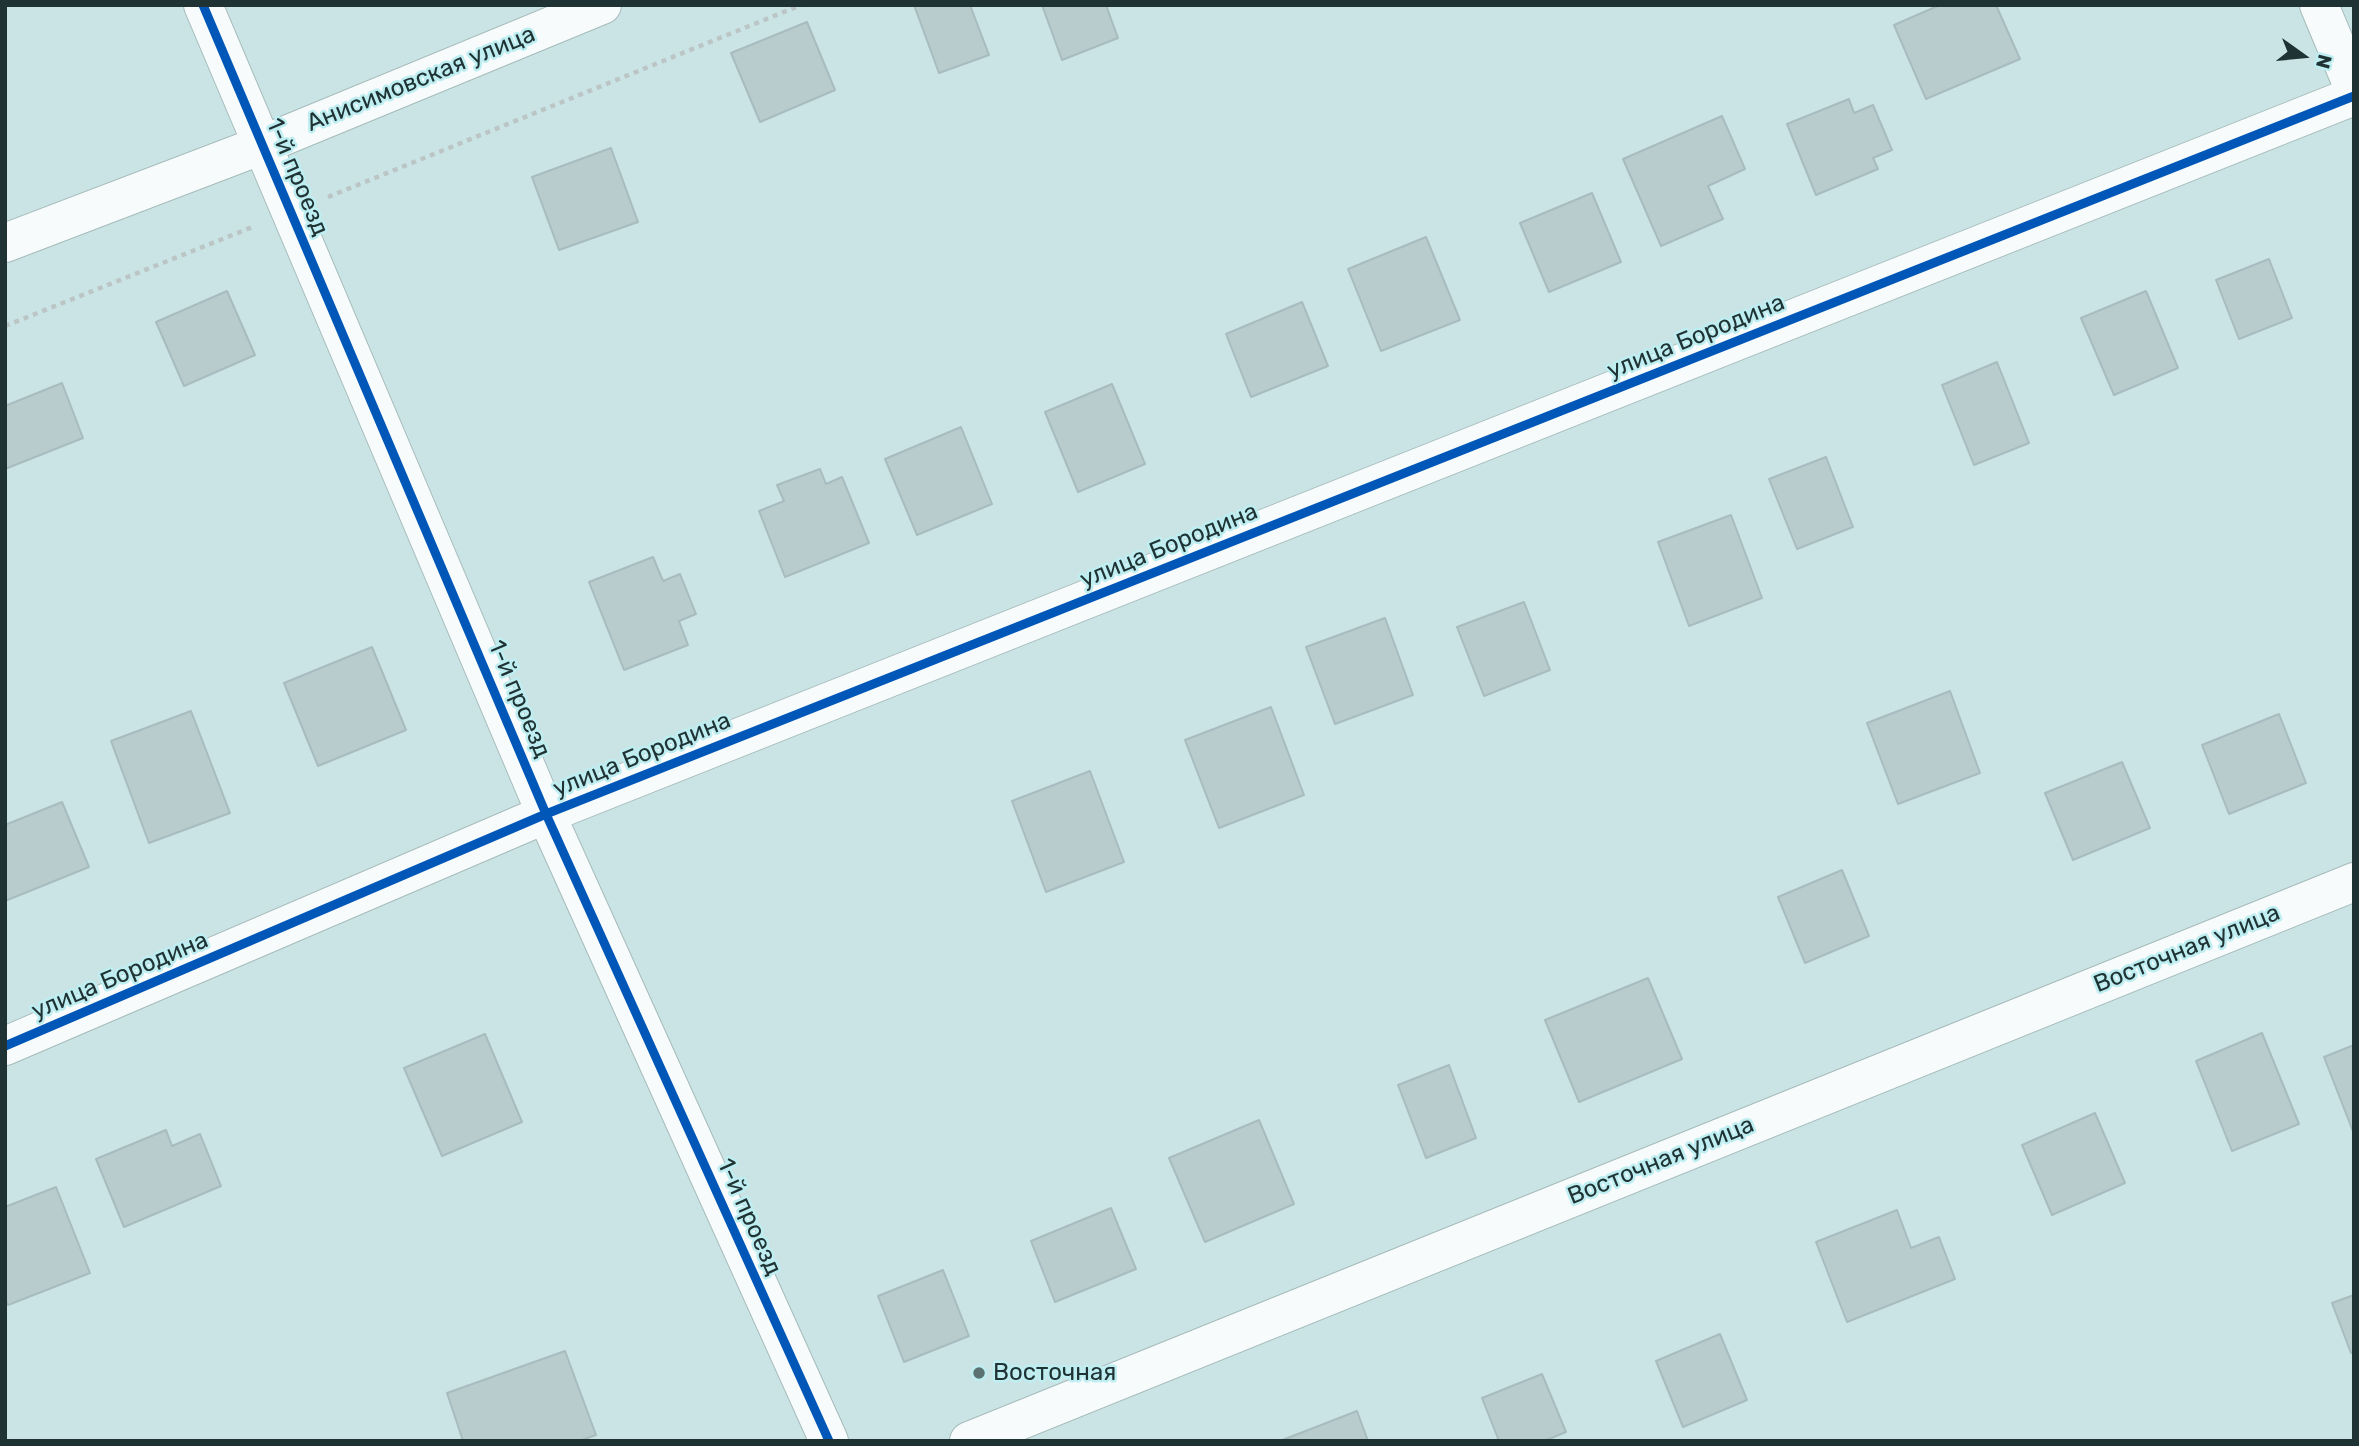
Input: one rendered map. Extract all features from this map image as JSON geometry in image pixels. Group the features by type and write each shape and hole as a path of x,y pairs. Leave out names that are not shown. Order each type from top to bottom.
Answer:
{"street":[{"name":"1-й проезд","path":"203,5 546,814 829,1441"},
{"name":"Анисимовская улица","path":"5,243 262,145 602,5"},
{"path":"2319,5 2354,89"},
{"name":"улица Бородина","path":"5,1046 546,814 2354,96"},
{"name":"Восточная улица","path":"969,1441 2354,882"}],"path":[{"path":"5,326 801,5"}],"building":[{"path":"914,5 970,5 989,55 939,73"},
{"path":"1042,5 1106,5 1118,38 1062,60"},
{"path":"1940,5 1996,5 2020,59 1926,99 1894,25"},
{"path":"807,22 835,90 760,122 731,53"},
{"path":"1849,99 1854,113 1873,105 1892,150 1873,158 1878,169 1816,195 1787,124"},
{"path":"1722,116 1745,169 1708,186 1723,219 1661,246 1623,159"},
{"path":"611,148 638,222 559,250 532,177"},
{"path":"1592,193 1621,262 1549,292 1520,223"},
{"path":"1426,237 1460,320 1381,351 1348,269"},
{"path":"2269,259 2292,318 2239,339 2216,280"},
{"path":"227,291 255,355 184,386 156,322"},
{"path":"2146,291 2178,368 2114,395 2081,318"},
{"path":"1302,302 1328,366 1251,397 1226,334"},
{"path":"1997,362 2029,443 1974,465 1942,385"},
{"path":"62,383 83,438 5,469 5,406"},
{"path":"1112,384 1145,464 1078,492 1045,412"},
{"path":"961,427 992,504 917,535 885,459"},
{"path":"1826,457 1853,527 1797,549 1769,479"},
{"path":"820,469 826,484 842,477 869,543 785,577 759,511 784,501 777,485"},
{"path":"1731,515 1762,598 1689,626 1658,542"},
{"path":"653,557 663,581 680,574 696,614 679,621 688,645 624,670 589,582"},
{"path":"1524,602 1550,670 1484,696 1457,627"},
{"path":"1385,618 1413,695 1335,724 1306,647"},
{"path":"372,647 406,730 318,766 284,683"},
{"path":"1950,691 1980,773 1898,804 1867,723"},
{"path":"1271,707 1304,795 1219,828 1185,740"},
{"path":"191,711 230,813 149,843 111,741"},
{"path":"2279,714 2306,783 2229,814 2202,745"},
{"path":"2122,762 2150,828 2073,860 2045,793"},
{"path":"1090,771 1124,862 1046,892 1012,801"},
{"path":"62,802 89,867 5,901 5,825"},
{"path":"1842,870 1869,936 1805,963 1778,897"},
{"path":"1648,978 1682,1059 1579,1102 1545,1020"},
{"path":"2262,1033 2299,1124 2232,1151 2196,1061"},
{"path":"485,1034 522,1122 442,1156 404,1068"},
{"path":"2354,1045 2354,1134 2324,1057"},
{"path":"1449,1065 1476,1138 1426,1158 1398,1085"},
{"path":"2095,1113 2125,1183 2052,1215 2022,1145"},
{"path":"1259,1120 1294,1204 1205,1242 1169,1158"},
{"path":"166,1130 172,1146 200,1134 221,1186 124,1227 96,1159"},
{"path":"56,1187 90,1273 8,1305 5,1298 5,1207"},
{"path":"1111,1208 1136,1269 1055,1302 1031,1241"},
{"path":"1897,1210 1911,1248 1939,1237 1955,1279 1847,1322 1816,1242"},
{"path":"943,1270 969,1336 904,1362 878,1296"},
{"path":"2354,1295 2354,1352 2351,1353 2332,1303"},
{"path":"1720,1334 1747,1400 1683,1427 1656,1361"},
{"path":"565,1351 596,1435 579,1441 463,1441 447,1393"},
{"path":"1542,1374 1566,1432 1544,1441 1499,1441 1482,1398"},
{"path":"1357,1411 1368,1441 1280,1441"}],"cycle path":[{"path":"203,5 546,814 829,1441"},
{"path":"5,1046 546,814 2354,96"}],"place":[{"name":"Восточная","path":"979,1373"}]}
